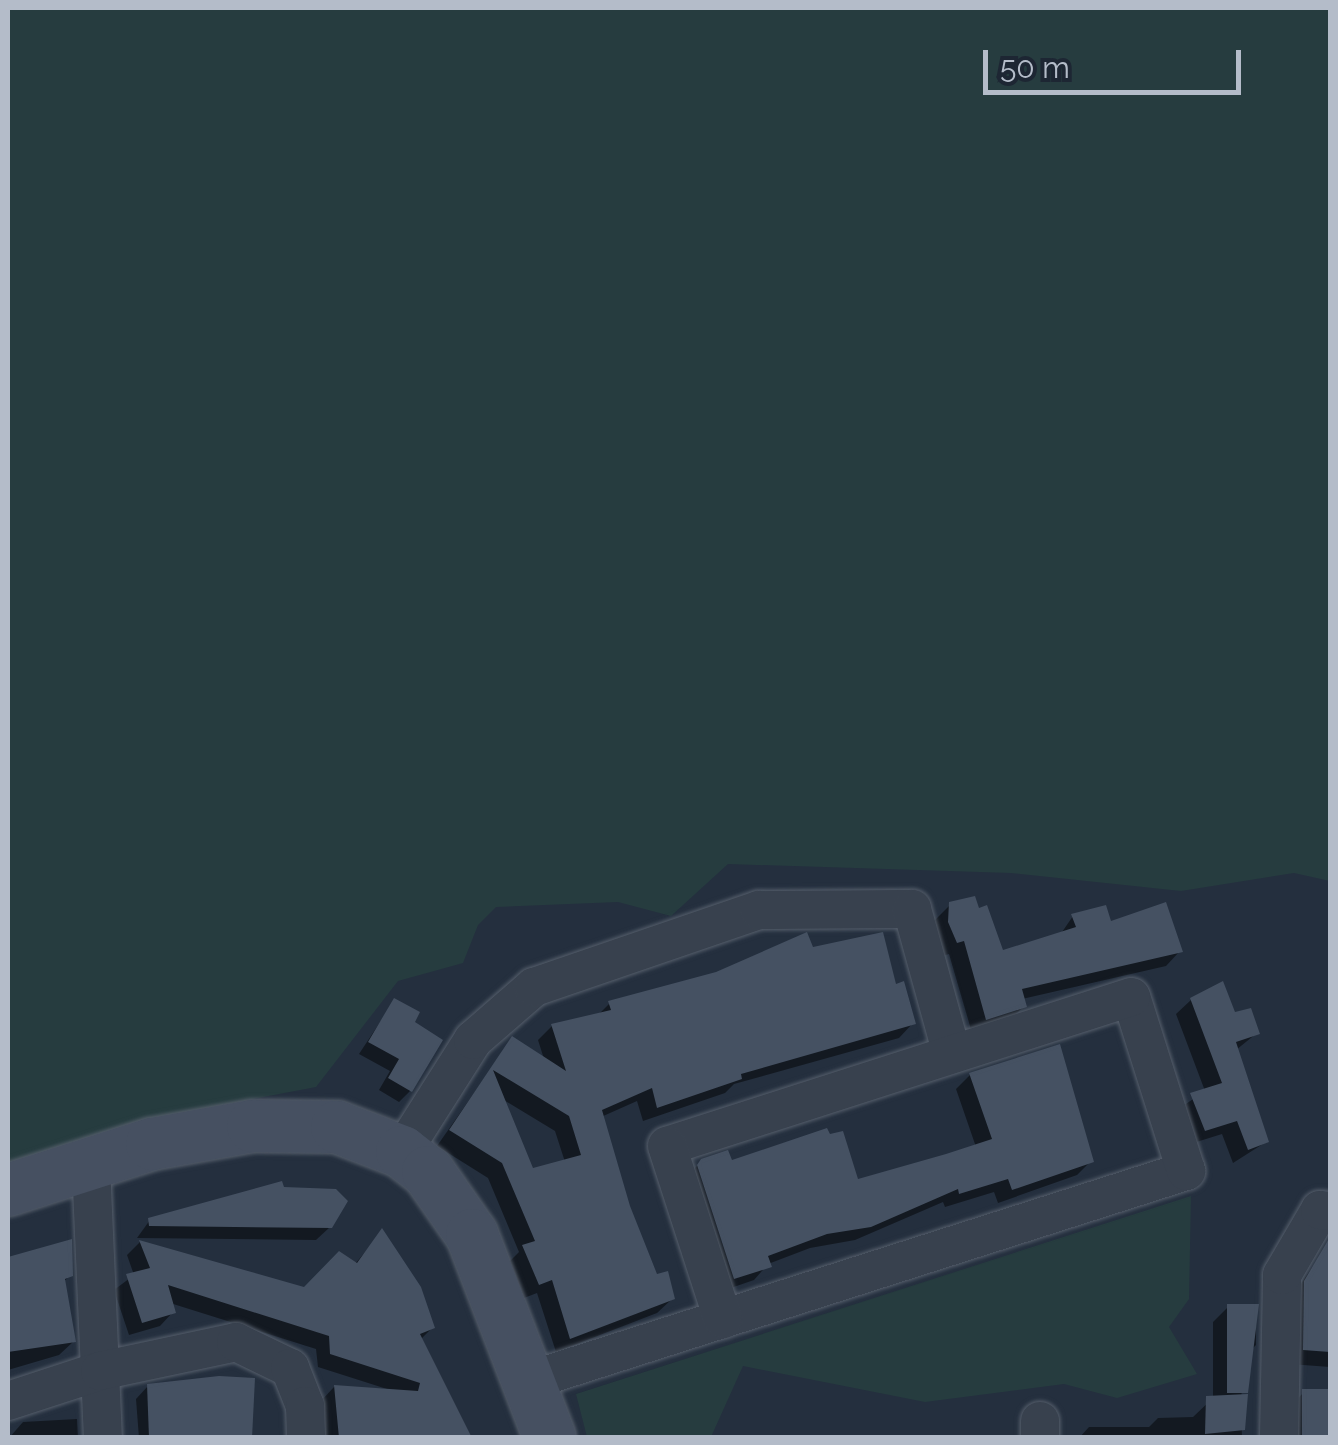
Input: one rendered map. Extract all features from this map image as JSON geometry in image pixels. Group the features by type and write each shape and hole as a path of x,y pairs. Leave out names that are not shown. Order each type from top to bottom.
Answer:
{"street":[{"path":"402,1152 473,1040 534,987 759,910 912,910 952,1054"},
{"path":"528,1382 1186,1171 1131,998 667,1146 723,1319"},
{"path":"8,1190 152,1144 253,1126 337,1127 402,1152 428,1172 472,1236 550,1438"},
{"path":"91,1165 103,1438"},
{"path":"1279,1438 1282,1274 1320,1210 1330,1211"},
{"path":"8,1401 100,1371 236,1342 290,1368 305,1406 306,1438"}],"green space":[{"path":"8,8 1330,8 1330,881 1294,873 1181,891 1011,873 728,864 671,916 618,902 496,907 478,925 463,963 398,981 316,1087 159,1117 8,1163"},
{"path":"1191,1196 1189,1299 1169,1327 1197,1374 1117,1398 1064,1384 925,1402 743,1366 711,1437 587,1437 576,1394"}],"building":[{"path":"975,896 979,908 987,905 1003,950 1076,927 1071,914 1106,905 1111,921 1166,902 1183,952 1022,989 1027,1007 986,1020 964,941 957,943 948,922 949,902"},
{"path":"807,932 813,947 883,932 896,984 904,981 916,1024 741,1074 742,1079 657,1108 652,1088 602,1110 630,1206 657,1274 668,1271 675,1299 570,1339 552,1280 539,1285 522,1245 535,1241 502,1163 449,1130 512,1036 566,1071 551,1024 611,1010 608,1001 716,972","holes":["493,1070 569,1116 581,1155 533,1168"]},
{"path":"1223,981 1235,1012 1251,1008 1260,1034 1236,1042 1269,1142 1248,1150 1237,1121 1205,1131 1190,1093 1222,1083 1190,998"},
{"path":"394,998 420,1012 415,1022 443,1040 412,1092 388,1078 399,1059 368,1042"},
{"path":"1060,1044 1094,1162 1012,1190 1008,1179 959,1194 958,1189 871,1227 827,1234 768,1256 772,1267 734,1279 697,1165 701,1159 728,1150 732,1160 827,1128 830,1134 843,1131 858,1179 946,1154 992,1139 969,1073"},
{"path":"282,1181 284,1187 336,1189 348,1201 332,1228 149,1226 148,1218"},
{"path":"382,1228 421,1287 435,1328 420,1334 472,1438 339,1438 334,1385 418,1391 420,1383 330,1354 329,1336 168,1285 176,1313 142,1323 126,1274 150,1268 139,1240 304,1287 339,1251 357,1263"},
{"path":"1330,1237 1330,1352 1303,1350 1304,1281"},
{"path":"72,1239 73,1276 65,1279 76,1342 8,1352 8,1257"},
{"path":"1227,1304 1259,1304 1248,1393 1227,1393"},
{"path":"219,1376 255,1378 252,1438 149,1438 147,1384"},
{"path":"1302,1389 1330,1389 1330,1438 1302,1438"},
{"path":"1248,1394 1245,1430 1205,1434 1206,1396"}]}
